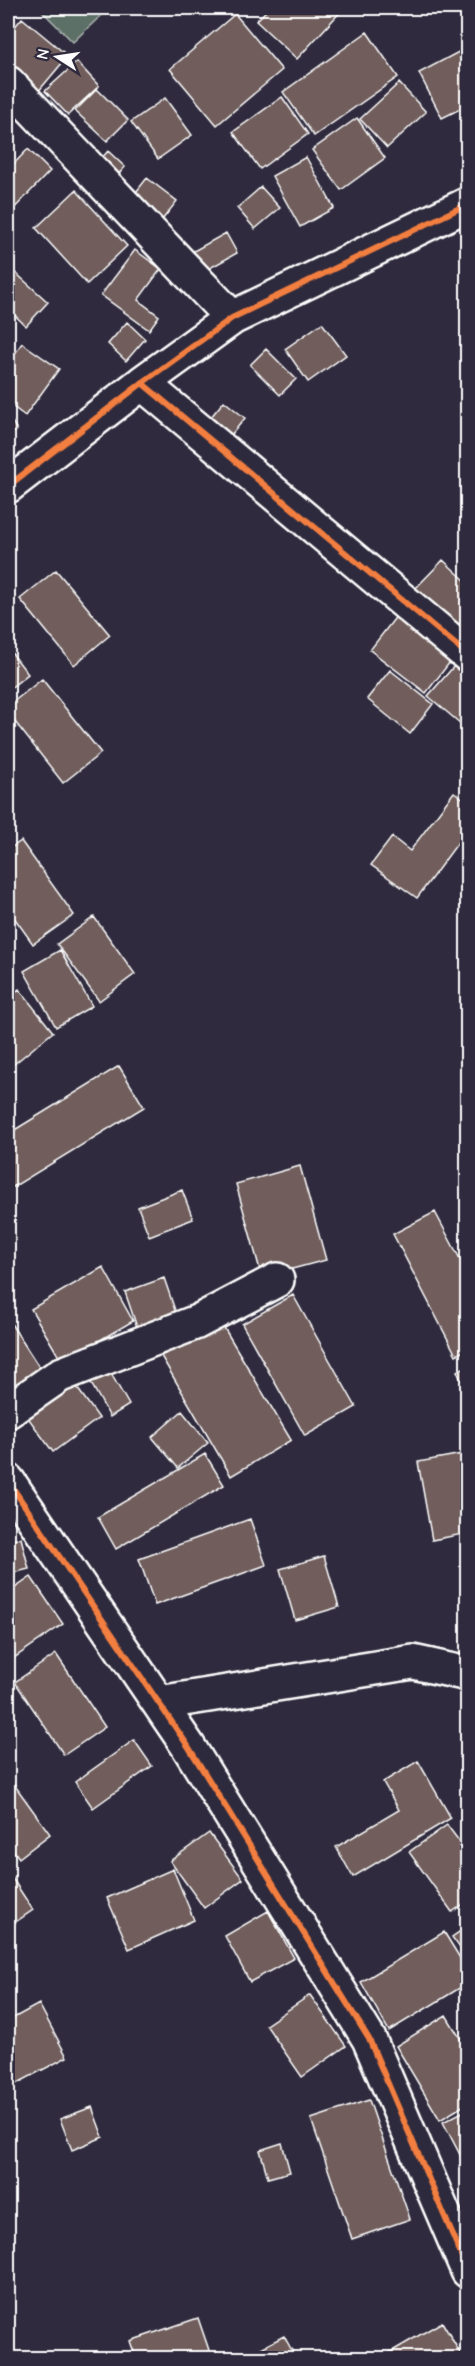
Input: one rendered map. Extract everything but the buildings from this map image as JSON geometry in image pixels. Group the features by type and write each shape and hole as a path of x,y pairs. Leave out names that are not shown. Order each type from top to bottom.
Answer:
{"street":[{"path":"8,83 232,318"},
{"path":"8,486 142,382 232,318 468,204"},
{"path":"142,382 468,655"},
{"path":"8,1410 60,1375 197,1322 277,1280"},
{"path":"8,1481 188,1746 369,2039 468,2271"},
{"path":"159,1703 413,1662 468,1674"}],"green space":[{"path":"39,8 109,8 73,42"}],"cycle path":[{"path":"8,486 142,383 232,318 468,204"},
{"path":"142,383 468,655"},
{"path":"8,1481 188,1746 369,2039 468,2271"}]}
